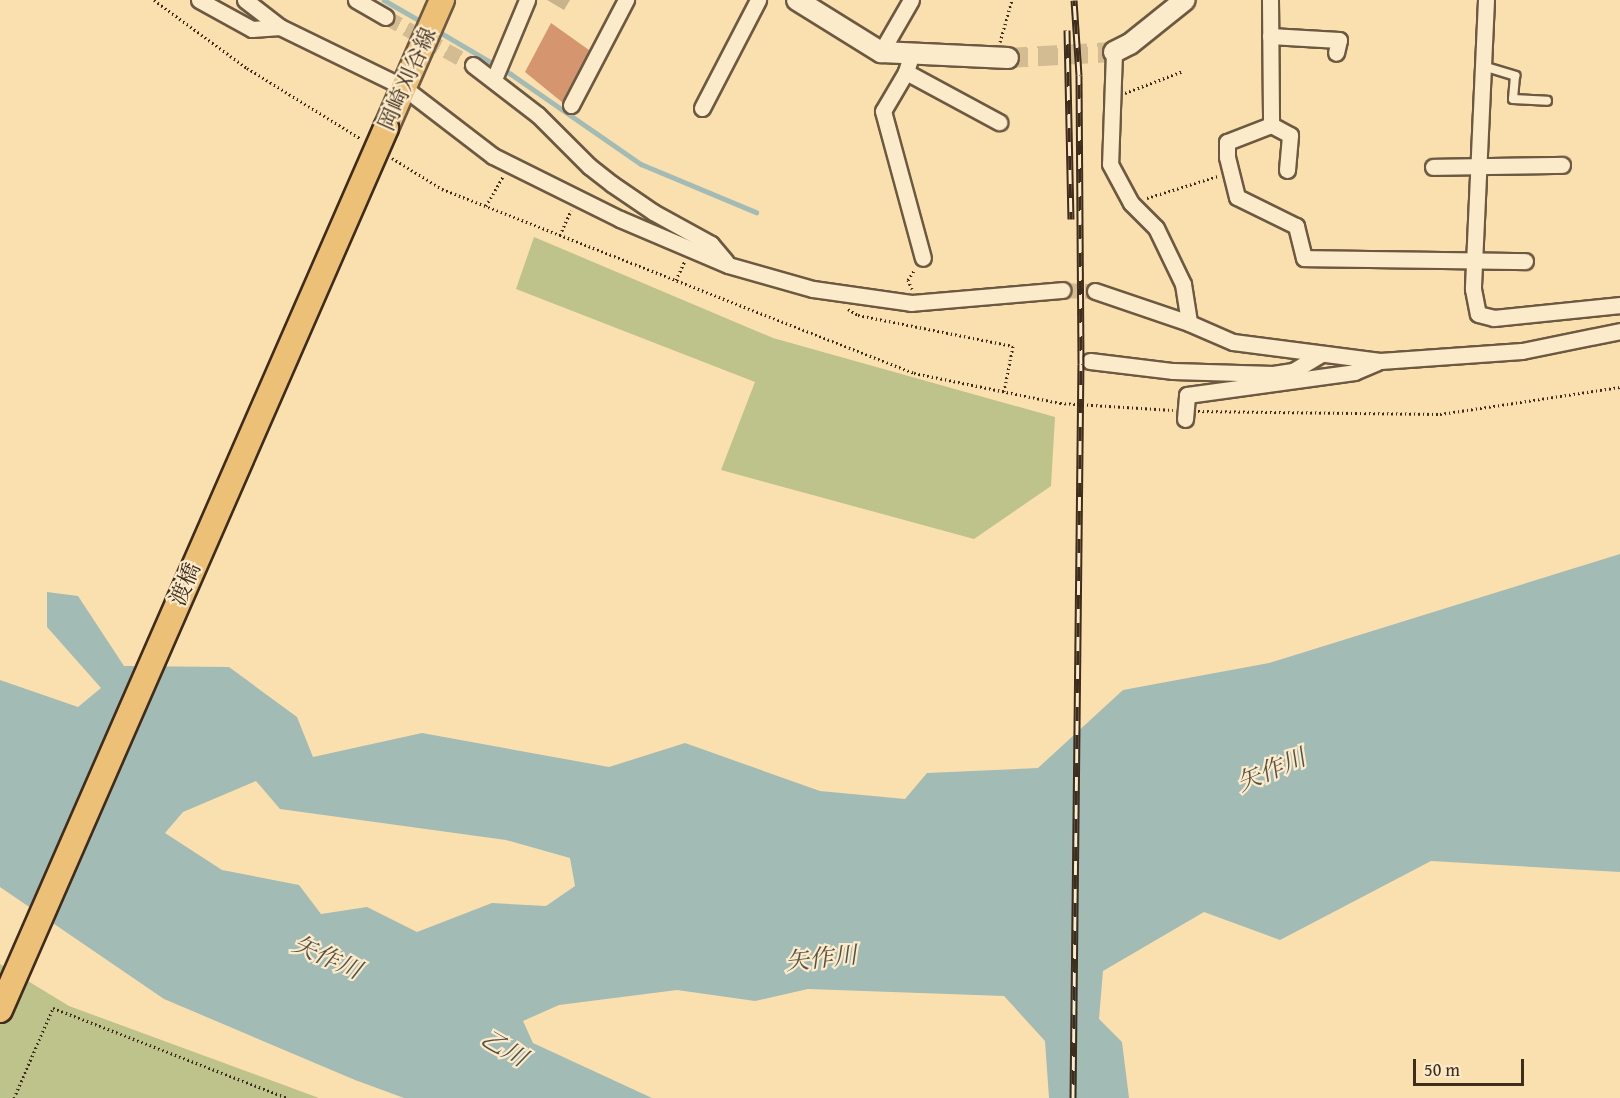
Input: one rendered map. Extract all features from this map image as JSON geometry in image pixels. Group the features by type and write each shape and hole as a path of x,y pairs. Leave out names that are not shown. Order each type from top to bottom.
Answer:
{"main road":[{"name":"岡崎刈谷線","path":"371,157 442,0"},
{"name":"渡橋","path":"0,1011 371,157"}],"street":[{"path":"199,0 252,29 280,27"},
{"path":"245,0 280,27 403,87 493,156 576,198 728,265 813,289 917,302 1062,290"},
{"path":"356,0 386,17"},
{"path":"494,79 527,0"},
{"path":"571,105 626,0"},
{"path":"702,108 758,0"},
{"path":"796,0 882,51 1002,58"},
{"path":"882,51 911,0"},
{"path":"1185,0 1130,44 1114,52 1110,164 1131,203 1156,228 1183,284 1189,323"},
{"path":"1270,0 1271,125"},
{"path":"1486,0 1473,289 1478,314 1494,318 1620,305"},
{"path":"1270,36 1339,40 1336,52"},
{"path":"912,53 906,72 883,111 923,258"},
{"path":"473,65 494,79 538,116 588,166 653,212 711,244 728,265"},
{"path":"906,72 999,122"},
{"path":"1287,170 1290,135 1271,125 1227,142 1237,197 1296,226 1304,258 1525,261"},
{"path":"1433,167 1562,165"},
{"path":"1095,291 1189,323 1233,342 1380,361 1522,351 1620,332"},
{"path":"1090,361 1173,371 1273,374 1293,371 1321,354"},
{"path":"1185,419 1186,395 1354,372 1380,361"}],"lane":[{"path":"1483,66 1515,76 1513,99 1548,101"}],"path":[{"path":"1002,58 1012,0"},
{"path":"1114,97 1182,72"},
{"path":"486,206 510,165"},
{"path":"1131,203 1231,172"},
{"path":"560,235 576,198"},
{"path":"676,280 691,249"},
{"path":"917,302 908,280 923,258"},
{"path":"840,305 858,315 1013,346 1004,391"},
{"path":"14,1098 53,1008 286,1098"}],"green space":[{"path":"534,237 773,338 1055,417 1051,486 974,539 721,470 755,382 516,289"},
{"path":"0,964 69,1006 319,1098 0,1098"}],"water":[{"path":"1620,554 1620,872 1431,861 1280,940 1204,912 1103,971 1099,1019 1122,1042 1129,1098 1049,1098 1045,1041 1004,996 808,989 755,1001 677,990 559,1005 523,1021 533,1043 652,1098 404,1098 355,1080 164,999 0,887 0,680 78,707 101,688 47,627 47,592 78,596 124,666 229,667 297,717 313,757 422,733 609,767 685,743 820,791 905,799 927,773 1038,768 1123,690 1269,663","holes":["256,781 280,809 506,840 570,858 575,886 546,906 492,903 417,932 367,907 321,914 299,885 222,870 165,833 183,812"]}],"building":[{"path":"551,23 589,50 562,102 525,72"}],"waterway":[{"path":"384,0 424,23"},
{"path":"436,30 511,74 641,164 756,212"}],"tunnel":[{"path":"386,17 473,65"},
{"path":"1008,58 1114,52"},
{"path":"1062,290 1095,291"}],"railway":[{"path":"1073,1098 1081,364 1079,75 1074,0"},
{"path":"1067,30 1071,219"}],"water label":[{"name":"矢作川","path":"1271,770"},
{"name":"矢作川","path":"327,957"},
{"name":"矢作川","path":"821,958"},
{"name":"乙川","path":"504,1048"}]}
